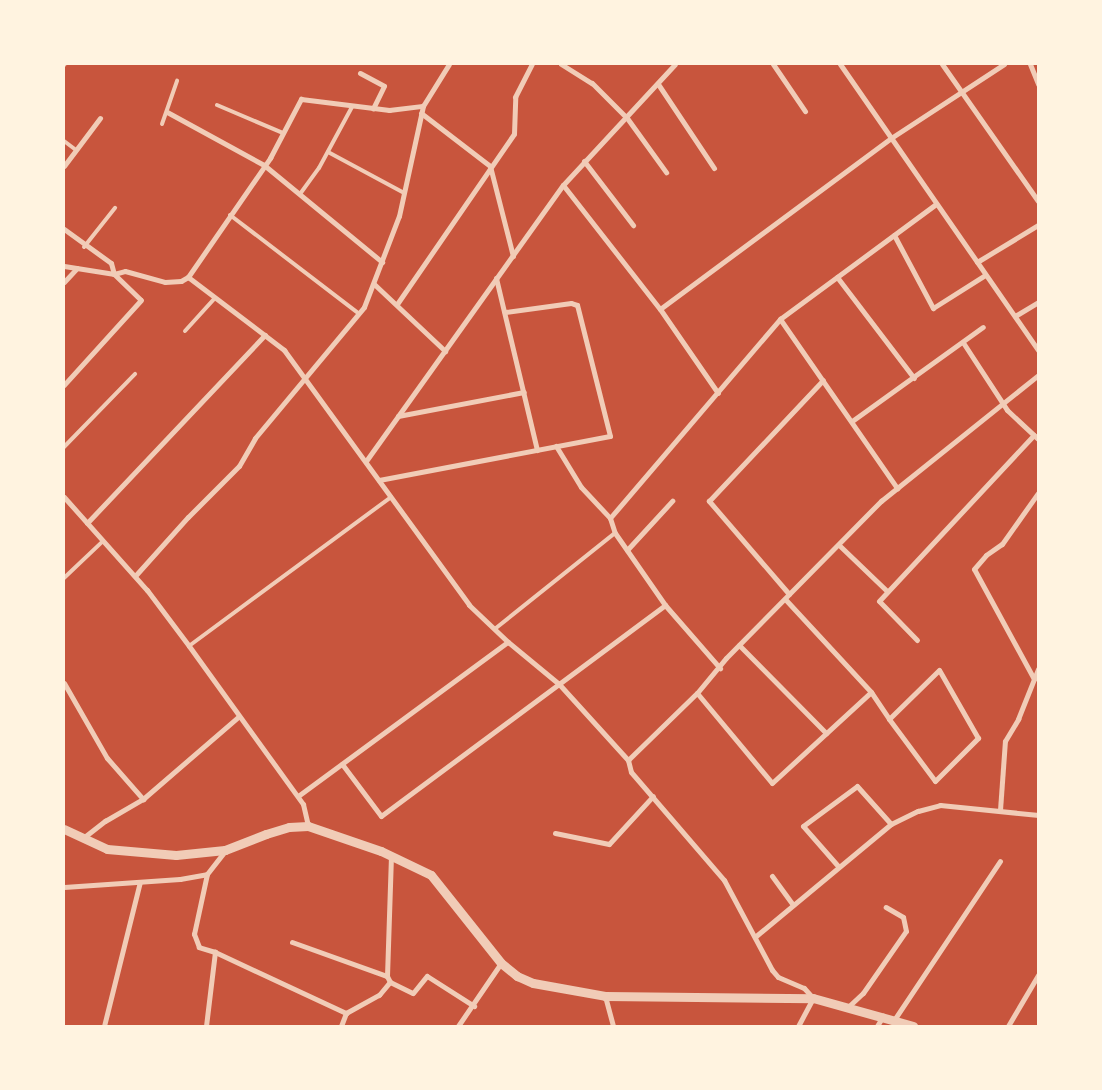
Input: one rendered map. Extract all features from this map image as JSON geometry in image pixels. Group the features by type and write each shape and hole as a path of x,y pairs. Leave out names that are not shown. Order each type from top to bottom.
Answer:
{"street":[{"path":"135,576 188,517 239,466 255,438 364,307 382,262 404,193 422,106 449,64"},
{"path":"397,304 490,166 514,134 515,97 532,64"},
{"path":"561,64 592,83 627,118 666,172"},
{"path":"366,461 563,186 675,64"},
{"path":"774,64 804,111"},
{"path":"840,64 1038,350"},
{"path":"942,64 1038,201"},
{"path":"660,309 890,138 1004,64"},
{"path":"1030,64 1038,84"},
{"path":"360,74 384,86 374,109"},
{"path":"658,84 714,168"},
{"path":"64,266 114,274 126,272 165,282 181,282 188,277 264,165 301,98 374,109 422,106"},
{"path":"167,112 264,165 382,262"},
{"path":"421,113 490,166 513,256"},
{"path":"64,166 100,118"},
{"path":"584,161 634,225"},
{"path":"563,186 660,309 718,392"},
{"path":"610,518 780,320 936,204"},
{"path":"976,262 1038,224"},
{"path":"64,229 84,247 111,263 114,274 141,300 64,386"},
{"path":"894,235 933,308 986,275"},
{"path":"64,282 77,268"},
{"path":"188,277 284,350 306,377 469,605 496,628 508,642 559,684 628,760 631,772 724,880 778,977 804,988 813,998"},
{"path":"837,277 914,378"},
{"path":"496,278 536,450"},
{"path":"374,284 445,351"},
{"path":"1014,316 1038,302"},
{"path":"379,480 610,436 577,305 571,303 505,312"},
{"path":"780,320 897,488"},
{"path":"852,421 964,344 983,327"},
{"path":"87,523 265,335"},
{"path":"916,640 879,601 1036,437 1002,402 964,344"},
{"path":"628,760 697,693 739,645 784,599 897,488 1038,375"},
{"path":"789,594 709,501 823,380"},
{"path":"398,416 524,392"},
{"path":"556,446 581,487 610,518 615,533 665,605 720,668"},
{"path":"1034,679 974,569 986,554 1002,544 1038,492"},
{"path":"64,497 135,576 189,646 238,717 298,796 303,804 308,826"},
{"path":"627,550 672,501"},
{"path":"840,546 887,591"},
{"path":"784,599 871,692 889,720 935,781 978,738 938,670 889,720"},
{"path":"342,764 381,816 665,605"},
{"path":"298,796 508,642"},
{"path":"739,645 826,733"},
{"path":"1000,810 1005,741 1018,719 1038,669"},
{"path":"64,683 108,758 143,799"},
{"path":"697,693 772,783 871,692"},
{"path":"82,839 105,821 143,799 238,717"},
{"path":"838,866 803,826 857,786 890,824"},
{"path":"554,833 609,844 653,796"},
{"path":"756,936 890,824 940,805 1038,815"},
{"path":"64,830 107,849 147,855 202,854 225,850 282,829 308,826 391,855 431,875 501,963 517,976 533,982 605,996 813,998 849,1006 913,1026"},
{"path":"225,850 207,874 194,934 199,947 215,952 346,1013"},
{"path":"391,855 387,976 390,982 414,993 427,976 474,1006"},
{"path":"894,1020 1000,862"},
{"path":"64,887 140,882 207,874"},
{"path":"772,876 792,904"},
{"path":"104,1026 140,882"},
{"path":"849,1006 863,993 906,931 903,918 886,907"},
{"path":"292,942 387,976"},
{"path":"206,1026 215,952"},
{"path":"458,1026 474,1006 501,963"},
{"path":"1008,1026 1038,975"},
{"path":"341,1026 346,1013 379,995 390,982"},
{"path":"605,996 613,1026"},
{"path":"798,1026 813,998"},
{"path":"877,1026 883,1016"}],"lane":[{"path":"162,124 177,81"},
{"path":"217,105 283,133"},
{"path":"300,194 328,152 352,107"},
{"path":"64,142 76,150"},
{"path":"328,152 404,193"},
{"path":"84,247 115,208"},
{"path":"230,215 358,313"},
{"path":"185,331 215,298"},
{"path":"64,447 134,374"},
{"path":"189,646 391,497"},
{"path":"496,628 615,533"},
{"path":"64,578 103,541"}]}
